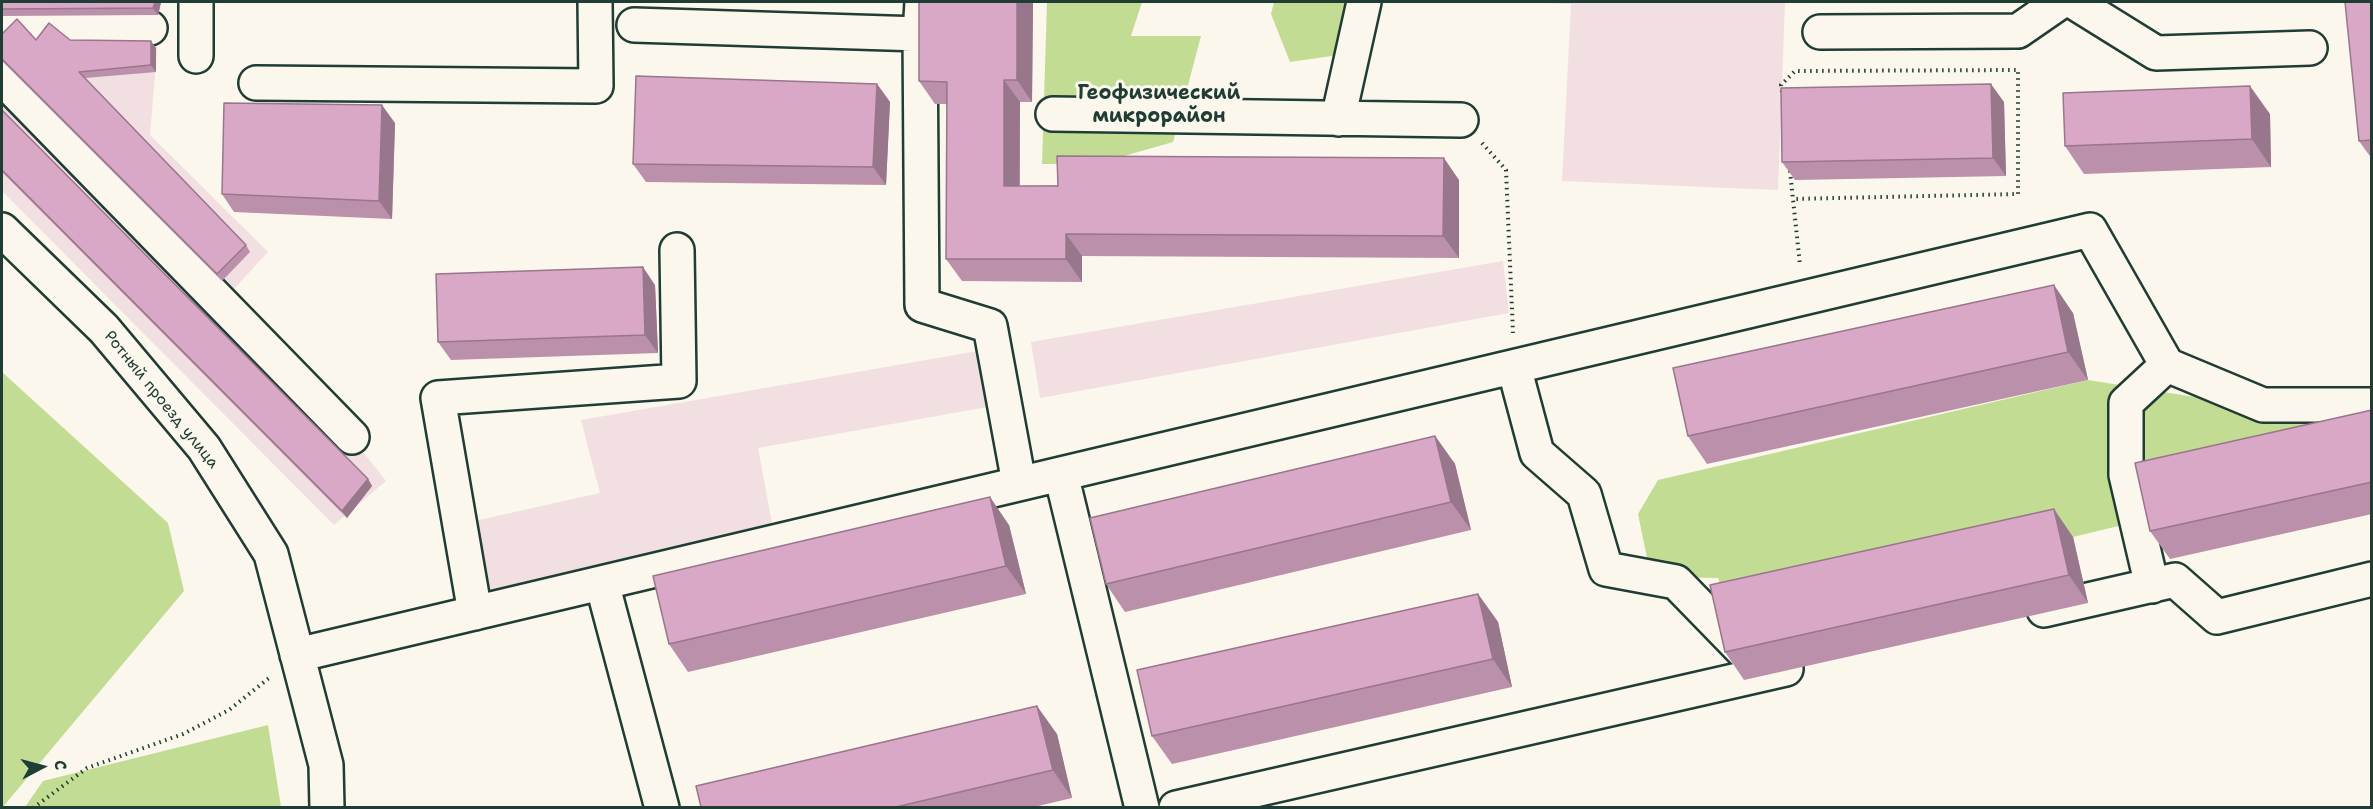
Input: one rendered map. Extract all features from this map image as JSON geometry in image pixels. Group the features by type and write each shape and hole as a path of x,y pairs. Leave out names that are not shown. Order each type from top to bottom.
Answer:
{"street":[{"path":"195,56 196,2"},
{"path":"256,83 596,86 595,2"},
{"path":"922,2 920,34 922,305 990,326 1019,483"},
{"path":"1338,119 1364,2"},
{"path":"1820,32 2018,31 2060,2"},
{"path":"2074,2 2156,53 2310,48"},
{"path":"2,24 150,28"},
{"path":"634,25 920,34"},
{"path":"2,78 352,437"},
{"path":"1053,114 1461,120"},
{"name":"Ротный проезд улица","path":"2,230 104,329 204,448 272,555 326,765 327,807"},
{"path":"297,655 2090,230 2167,365 2263,405 2372,405"},
{"path":"475,613 438,398 679,381 677,250"},
{"path":"2152,586 2126,475 2126,403 2167,365"},
{"path":"1514,367 1537,453 1584,494 1606,569 1676,582 1765,674"},
{"path":"1061,474 1142,807"},
{"path":"2015,617 2175,580 2217,617 2372,579"},
{"path":"602,583 662,807"},
{"path":"1176,807 1811,663"}],"path":[{"path":"1782,96 1781,85 1795,71 2018,70 2018,194 1793,199"},
{"path":"1461,120 1506,170 1514,367"},
{"path":"1789,165 1803,298"},
{"path":"33,807 87,768 183,734 229,710 297,655"}],"shaded area":[{"path":"2,2 161,2 150,135 268,252 234,289 386,481 334,525 2,191"},
{"path":"1496,2 1785,2 1778,190 1562,181 1571,4"},
{"path":"1503,261 1509,313 1040,398 1031,342"},
{"path":"978,351 987,407 758,448 773,529 486,598 466,523 600,493 581,420"}],"green space":[{"path":"1047,2 1142,2 1131,36 1201,36 1173,142 1096,164 1042,164"},
{"path":"1274,2 1364,2 1352,53 1290,62 1271,14"},
{"path":"2,372 168,523 184,591 2,808"},
{"path":"2088,380 2195,397 2260,419 2371,417 2371,465 2073,537 1730,613 1718,578 1651,577 1638,514 1658,480"},
{"path":"268,725 281,807 25,807 43,781"}],"building":[{"path":"2,2 155,2 153,8 2,9"},
{"path":"919,2 1017,2 1017,80 1004,80 1004,186 1058,186 1057,156 1444,158 1443,236 1066,234 1066,259 946,259 947,82 919,81"},
{"path":"2345,2 2372,2 2372,140 2359,141"},
{"path":"17,19 36,40 49,23 70,40 151,41 151,65 79,72 246,245 217,274 2,59 2,34"},
{"path":"636,76 877,84 873,167 633,164"},
{"path":"1991,84 1993,158 1782,162 1781,88"},
{"path":"2250,86 2252,139 2065,146 2063,93"},
{"path":"224,103 382,105 379,201 222,194"},
{"path":"2,110 368,479 342,511 2,170"},
{"path":"643,267 645,335 438,342 436,274"},
{"path":"2054,285 2068,352 1688,436 1673,368"},
{"path":"2372,410 2372,482 2150,531 2135,463"},
{"path":"1435,436 1451,502 1106,584 1090,518"},
{"path":"990,497 1006,566 669,644 653,576"},
{"path":"2054,509 2069,575 1725,652 1710,585"},
{"path":"1478,594 1493,659 1152,736 1137,670"},
{"path":"1037,706 1053,770 896,807 701,807 696,786"}],"district":[{"name":"Геофизический микрорайон","path":"1159,106"}]}
